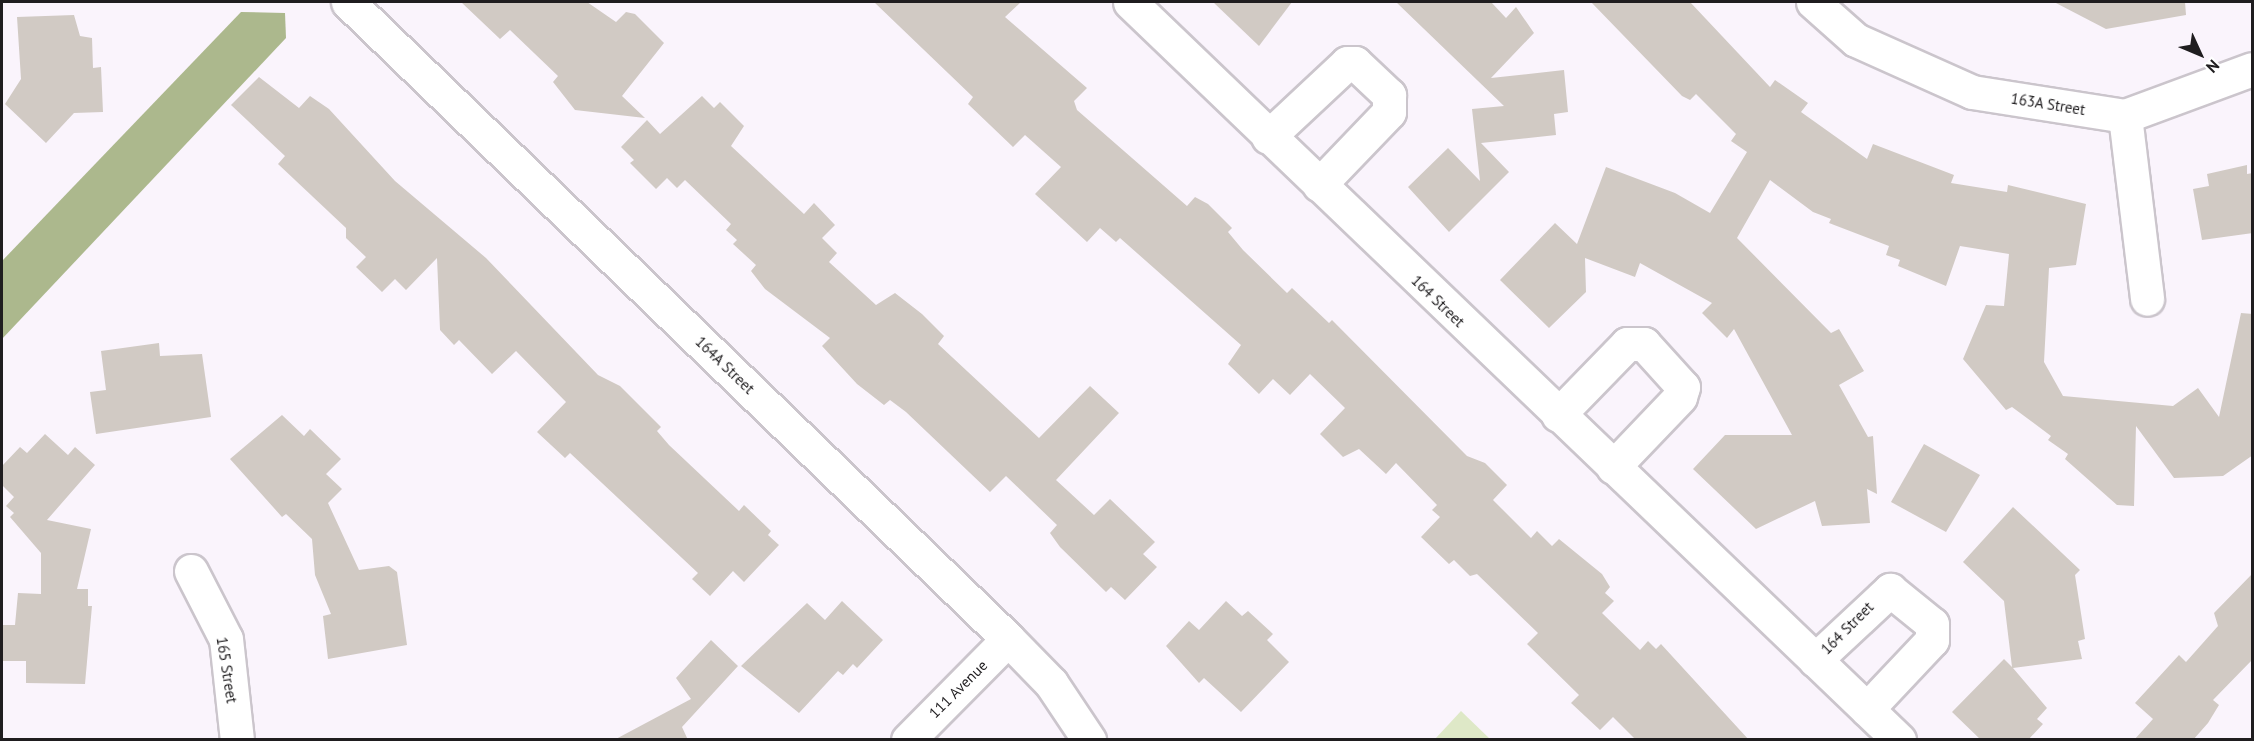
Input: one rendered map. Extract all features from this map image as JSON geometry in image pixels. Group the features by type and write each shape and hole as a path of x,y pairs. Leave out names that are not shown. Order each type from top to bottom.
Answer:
{"street":[{"name":"164A Street","path":"348,2 1008,639 1051,683 1089,740"},
{"name":"164 Street","path":"1130,2 1268,137 1899,740"},
{"name":"163A Street","path":"1814,2 1856,40 1972,92 2125,116"},
{"path":"1268,137 1347,63 1389,95 1389,112 1319,184"},
{"path":"2147,299 2125,116 2253,69"},
{"path":"1558,415 1627,344 1644,344 1683,387 1680,397 1613,467"},
{"name":"165 Street","path":"191,571 226,639 237,740"},
{"name":"164 Street","path":"1815,660 1890,590 1932,624 1932,640 1867,709"},
{"name":"111 Avenue","path":"908,740 1008,639"}],"green space":[{"path":"241,12 285,13 286,38 2,339 2,261"},
{"path":"1461,711 1490,739 1435,739"}],"building":[{"path":"461,2 587,2 616,22 626,12 635,14 664,43 622,96 645,118 575,110 553,82 558,76 510,30 500,39"},
{"path":"874,2 1021,2 1005,17 1087,88 1074,101 1077,110 1187,206 1195,197 1208,204 1232,228 1228,232 1243,250 1287,293 1292,288 1329,323 1332,320 1467,456 1485,463 1507,485 1493,500 1531,538 1537,531 1552,546 1559,539 1602,574 1610,587 1605,593 1614,601 1602,613 1640,650 1648,641 1656,649 1661,644 1749,740 1636,740 1613,717 1600,730 1571,703 1579,695 1527,644 1538,633 1477,574 1470,576 1454,560 1449,564 1421,537 1440,517 1432,510 1437,505 1396,463 1386,474 1359,449 1343,457 1320,434 1345,408 1310,374 1290,395 1273,379 1259,394 1228,364 1241,345 1120,238 1116,242 1100,228 1087,242 1035,194 1061,167 1025,135 1013,147 968,104 973,97"},
{"path":"1213,2 1292,2 1259,46"},
{"path":"1396,2 1491,2 1506,18 1516,7 1534,33 1491,78 1564,70 1568,112 1554,114 1556,135 1481,143 1509,172 1449,232 1408,187 1448,148 1480,181 1472,109 1504,106"},
{"path":"1591,2 1690,2 1770,87 1775,80 1808,103 1801,112 1867,159 1873,144 1954,175 1951,183 2007,192 2008,185 2086,204 2076,265 2049,268 2044,362 2063,396 2173,406 2198,388 2219,417 2241,313 2253,314 2253,455 2223,476 2174,478 2136,426 2134,506 2117,505 2065,459 2068,454 2048,440 2051,436 2012,407 2006,410 1963,359 1986,305 2004,306 2009,254 1960,246 1946,286 1898,266 1900,260 1886,255 1889,246 1829,223 1831,219 1813,212 1770,180 1737,238 1831,333 1839,329 1864,371 1839,385 1868,437 1873,436 1877,494 1867,489 1870,523 1822,526 1815,501 1756,529 1693,469 1725,435 1792,435 1734,329 1727,338 1702,313 1712,303 1640,263 1635,277 1585,258 1586,292 1549,328 1500,280 1555,223 1577,244 1606,167 1675,193 1710,213 1747,152 1731,141 1736,134 1696,94 1690,100 1682,96"},
{"path":"2054,2 2185,2 2186,15 2106,29"},
{"path":"74,15 80,36 92,38 93,68 101,67 103,112 74,113 46,143 5,104 21,79 17,17"},
{"path":"259,77 299,108 310,96 329,109 395,181 486,258 598,375 620,386 661,427 657,431 669,445 739,511 744,505 771,531 768,535 779,545 744,582 733,571 710,596 692,579 698,573 570,453 565,458 537,432 566,402 516,351 492,374 459,340 454,345 440,330 437,258 406,290 395,279 382,292 356,267 366,257 346,238 346,228 278,164 285,156 231,105"},
{"path":"702,96 714,108 720,102 744,126 731,146 804,214 814,203 835,225 822,238 837,253 829,262 876,305 895,293 922,314 944,336 938,344 1039,438 1090,386 1119,413 1056,480 1094,515 1110,499 1155,542 1143,554 1157,567 1125,600 1111,587 1106,592 1060,547 1050,533 1057,525 1006,476 990,492 906,412 890,400 884,405 857,384 822,346 830,338 765,289 751,271 756,265 733,244 737,240 726,230 731,224 685,180 677,188 667,178 656,189 630,163 634,160 621,147 647,120 660,134"},
{"path":"2247,165 2247,174 2253,173 2253,233 2202,240 2193,189 2209,186 2207,174"},
{"path":"159,343 160,356 202,354 211,417 96,434 90,392 106,390 101,351"},
{"path":"282,415 304,436 310,429 341,459 326,474 342,489 328,503 359,570 389,566 397,572 407,645 328,659 323,616 331,614 315,575 312,539 286,514 282,517 230,459"},
{"path":"45,434 68,455 75,447 95,465 47,520 91,529 77,589 88,589 88,606 92,606 85,684 26,683 26,661 2,661 2,625 15,625 18,593 41,594 41,553 10,517 14,513 6,506 14,497 2,485 2,466 20,447 27,453"},
{"path":"1924,444 1980,475 1946,532 1891,502"},
{"path":"2013,507 2080,570 2075,575 2085,639 2078,641 2082,659 2013,668 2047,708 2037,719 2043,724 2028,740 1981,740 1952,712 2004,659 2012,667 2004,601 1963,562"},
{"path":"2253,573 2253,659 2213,700 2219,705 2208,723 2193,740 2134,740 2153,719 2135,703 2179,655 2186,662 2218,626 2214,613"},
{"path":"842,601 883,640 857,668 853,664 843,675 838,671 799,713 741,666 807,603 825,620"},
{"path":"1226,601 1242,616 1248,611 1273,634 1267,640 1289,662 1241,712 1204,678 1199,683 1166,646 1189,621 1199,630"},
{"path":"711,640 738,666 682,727 688,740 614,740 691,699 676,678"}]}
